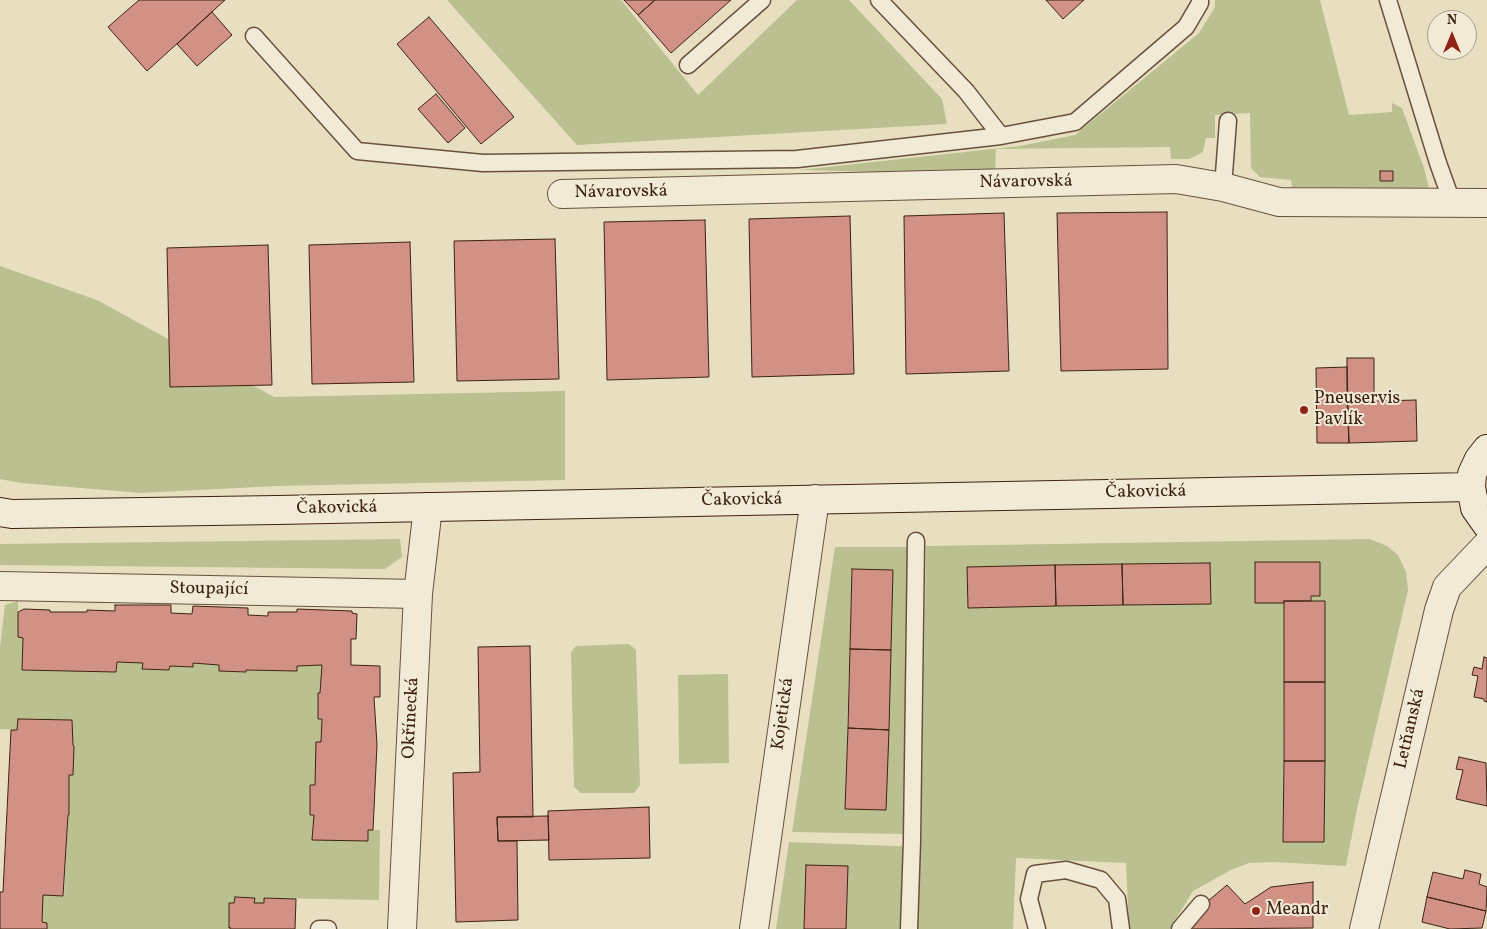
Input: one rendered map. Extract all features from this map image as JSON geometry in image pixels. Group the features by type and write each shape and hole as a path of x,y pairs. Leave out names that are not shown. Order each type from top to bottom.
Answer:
{"street":[{"name":"Návarovská","path":"562,194 1176,179 1223,187 1279,202 1487,203"},
{"path":"1487,449 1479,459 1472,474 1471,487 1475,508 1487,525"},
{"name":"Čakovická","path":"4,514 1471,487"},
{"name":"Kojetická","path":"754,929 815,499"},
{"name":"Okřínecká","path":"402,929 418,594 428,507"},
{"name":"Letňanská","path":"1364,929 1439,610 1447,587 1487,545"},
{"name":"Stoupající","path":"0,586 418,594"}],"lane":[{"path":"688,65 762,0"},
{"path":"879,0 966,91 1001,136"},
{"path":"254,36 357,151 483,164 797,159 1001,136 1075,122 1186,27 1200,0"},
{"path":"1388,0 1438,164 1452,202"},
{"path":"1223,187 1228,121"},
{"path":"909,929 916,541"},
{"path":"1037,929 1029,899 1035,874 1066,870 1100,880 1117,899 1121,929 1107,929"},
{"path":"1180,929 1201,904"},
{"path":"320,929 328,929"}],"green space":[{"path":"447,0 621,0 698,95 797,0 849,0 942,99 947,124 577,145"},
{"path":"1215,0 1320,0 1349,115 1392,112 1392,103 1402,108 1424,168 1429,188 1292,187 1291,180 1260,177 1251,168 1250,113 1215,115 1215,138 1206,138 1203,152 1189,159 1171,159 1170,147 996,149 995,171 880,172 800,170 1020,146 1075,135 1199,33 1215,7"},
{"path":"0,266 97,300 274,397 565,391 565,480 276,486 141,493 21,483 0,479"},
{"path":"400,539 402,557 385,569 0,565 0,544"},
{"path":"1370,539 1387,546 1398,555 1406,572 1408,590 1357,809 1346,866 1274,862 1249,863 1231,870 1193,891 1170,929 1129,929 1126,863 1016,858 1013,929 846,929 848,866 804,929 776,929 789,842 921,847 926,546","holes":["1255,562 1320,562 1311,601 1325,601 1324,842 1283,842 1284,603 1255,603","1210,563 1211,604 968,607 967,567"]},
{"path":"835,547 911,547 903,834 792,832","holes":["852,569 893,570 886,810 845,809"]},
{"path":"18,601 18,637 23,638 22,670 116,672 117,662 143,663 143,669 169,670 170,666 193,667 193,663 219,665 220,671 245,672 246,670 297,671 297,666 322,665 320,693 318,693 318,719 322,719 321,742 316,742 315,785 310,786 310,815 314,815 312,839 368,841 368,830 380,830 379,900 265,898 264,903 254,903 254,898 235,897 234,903 229,903 230,929 47,929 47,923 42,922 43,895 64,895 69,814 69,775 73,774 74,746 72,720 18,719 17,730 0,729 0,647 5,605"},
{"path":"629,644 636,650 640,785 634,793 581,793 574,787 571,652 576,646"},
{"path":"728,674 729,763 679,764 678,675"}],"building":[{"path":"139,0 225,0 147,71 108,27"},
{"path":"624,0 655,0 638,15"},
{"path":"655,0 731,0 671,53 638,15"},
{"path":"1046,0 1084,0 1063,19"},
{"path":"212,12 232,35 197,66 177,44"},
{"path":"429,17 514,117 481,144 397,44"},
{"path":"436,94 465,128 448,143 418,109"},
{"path":"1380,171 1393,171 1393,181 1380,181"},
{"path":"1167,212 1168,369 1061,371 1057,213"},
{"path":"1004,213 1009,371 906,374 904,216"},
{"path":"850,216 854,374 752,377 749,219"},
{"path":"705,220 709,377 607,380 604,222"},
{"path":"555,239 559,379 457,381 454,241"},
{"path":"410,242 414,382 312,384 309,245"},
{"path":"268,245 272,385 170,387 167,248"},
{"path":"1347,358 1374,358 1374,401 1347,402"},
{"path":"1347,367 1349,443 1317,443 1316,368"},
{"path":"1416,400 1417,441 1349,443 1347,402"},
{"path":"1255,562 1320,562 1320,596 1311,596 1311,601 1255,603"},
{"path":"1210,563 1211,604 1123,605 1122,564"},
{"path":"1122,564 1123,605 1056,606 1055,565"},
{"path":"1055,565 1056,606 968,608 967,567"},
{"path":"852,569 893,570 891,650 850,649"},
{"path":"1284,601 1325,601 1325,682 1284,682"},
{"path":"115,605 171,605 171,613 192,614 193,606 248,608 248,615 268,616 268,612 297,612 297,609 352,611 352,613 357,614 356,639 351,639 351,665 380,666 380,697 374,697 377,745 373,830 368,830 368,841 312,840 314,815 310,815 310,785 315,785 316,742 321,742 322,719 318,719 318,693 320,693 322,665 297,666 297,671 246,670 246,672 219,671 219,665 193,663 193,667 170,666 169,670 142,669 143,663 117,662 116,672 22,670 23,638 18,637 18,612 24,609 50,610 50,612 115,611"},
{"path":"530,646 533,817 497,817 498,841 517,841 518,920 456,922 453,773 480,772 478,647"},
{"path":"850,649 891,650 889,730 848,728"},
{"path":"1484,657 1487,658 1487,702 1484,699 1474,697 1478,676 1472,675 1474,667 1482,669"},
{"path":"1284,682 1325,682 1325,761 1284,761"},
{"path":"18,719 72,720 74,746 73,775 69,775 69,815 63,896 43,895 42,922 47,923 47,929 0,929 0,892 3,892 11,730 17,730"},
{"path":"848,728 889,730 886,810 845,809"},
{"path":"1459,757 1486,763 1487,806 1456,799 1463,770 1456,769"},
{"path":"1284,761 1325,761 1324,842 1283,842"},
{"path":"649,807 650,858 549,860 548,811"},
{"path":"548,816 549,840 498,841 497,817"},
{"path":"806,865 848,866 846,929 804,929"},
{"path":"1465,870 1481,874 1479,884 1487,887 1486,911 1427,897 1433,872 1463,879"},
{"name":"Meandr","path":"1313,882 1313,928 1188,929 1208,901 1227,885 1245,904 1271,887"},
{"path":"235,897 255,898 254,903 264,903 264,898 296,899 295,929 230,929 229,903 234,903"},
{"path":"1427,897 1486,911 1482,928 1450,929 1422,922"}],"place":[{"name":"Pneuservis Pavlík","path":"1304,410"},
{"name":"Meandr","path":"1256,911"}]}
